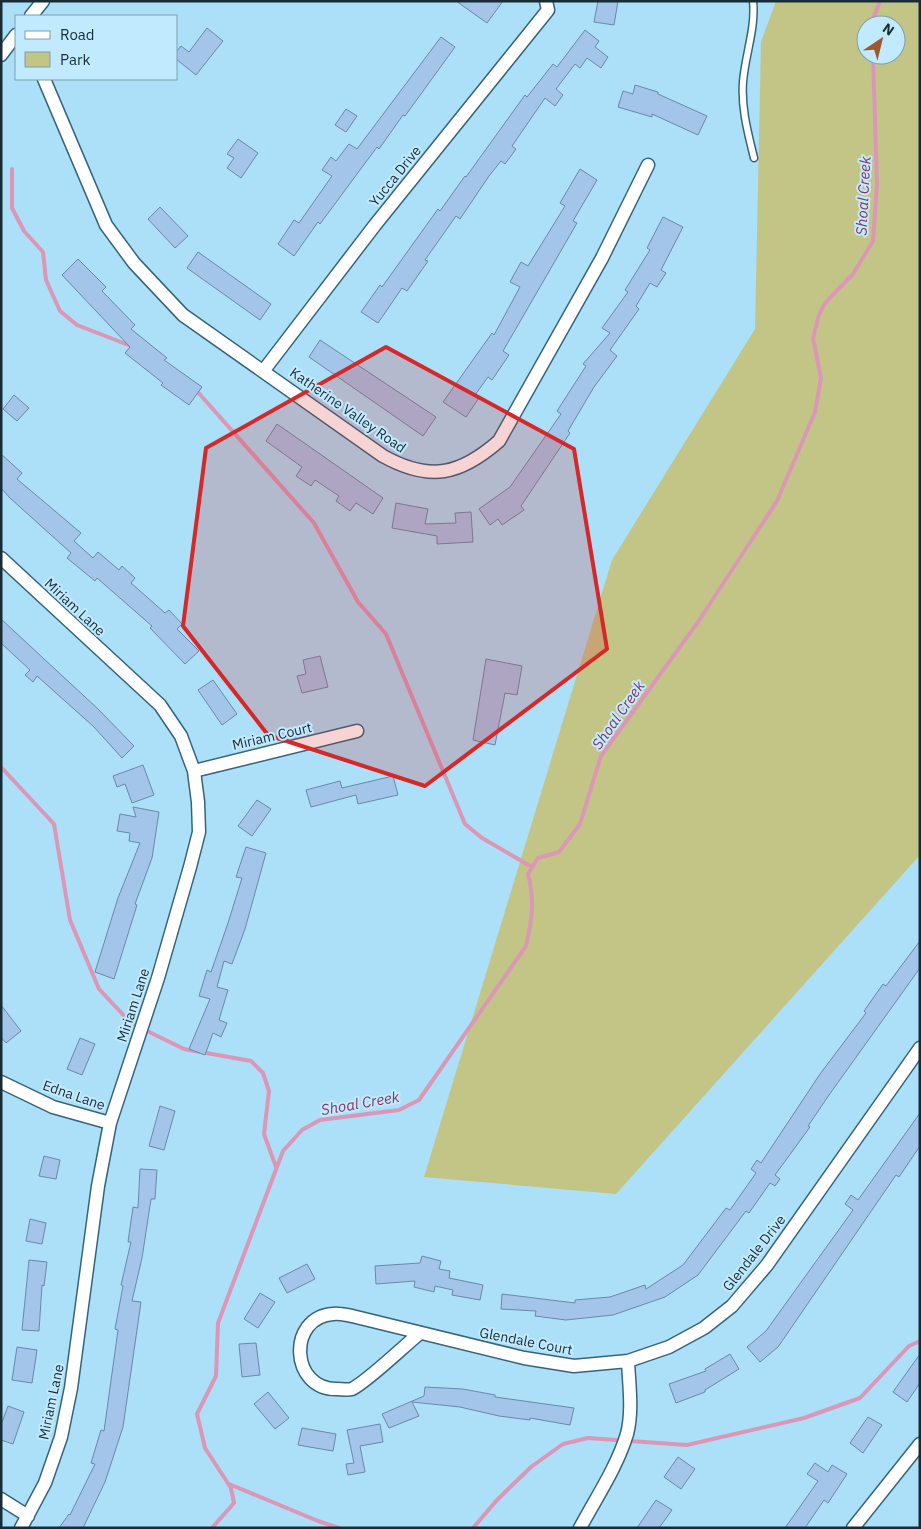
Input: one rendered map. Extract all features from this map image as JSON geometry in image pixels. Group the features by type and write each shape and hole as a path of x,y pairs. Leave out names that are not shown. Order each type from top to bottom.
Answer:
{"street":[{"path":"32,15 43,1"},
{"name":"Yucca Drive","path":"264,370 375,225 548,10 546,1"},
{"path":"1,55 15,36"},
{"name":"Katherine Valley Road","path":"44,80 106,225 134,263 183,315 264,370 383,456 405,468 449,472 480,458 499,441 602,258 648,165"},
{"name":"Miriam Lane","path":"1,558 160,705 181,736 194,770 199,832 158,978 110,1123 98,1186 71,1388 61,1436 45,1483 21,1528"},
{"name":"Miriam Court","path":"194,770 357,732"},
{"name":"Glendale Drive","path":"628,1361 669,1348 704,1328 732,1306 767,1265 920,1048"},
{"name":"Edna Lane","path":"1,1082 53,1107 110,1123"},
{"name":"Glendale Court","path":"420,1333 351,1389 328,1389 316,1383 301,1366 298,1352 302,1337 313,1322 332,1314 352,1316 524,1358 566,1365 628,1361"},
{"path":"580,1528 614,1466 627,1434 630,1407 628,1361"},
{"path":"853,1528 920,1444"},
{"path":"1,1500 28,1516"}],"lane":[{"path":"753,1 753,23 743,82 743,112 754,158"}],"highlighted area":[{"path":"386,347 574,449 607,649 425,786 268,735 183,626 206,448"}],"green space":[{"path":"776,1 920,1 920,855 616,1194 424,1177 612,560 755,329 761,42"}],"building":[{"path":"456,1 503,1 487,23"},
{"path":"598,1 618,1 614,25 594,22"},
{"path":"207,28 223,41 196,75 178,61 178,50 181,46 189,52"},
{"path":"585,30 599,41 595,47 608,57 601,68 587,58 580,68 575,64 556,89 563,95 555,106 545,98 512,146 516,149 505,164 501,161 489,176 460,219 456,216 425,260 428,261 407,291 402,288 378,323 361,312 380,285 382,287 438,209 440,211 466,177 525,95 527,97 553,64 557,67"},
{"path":"441,37 455,47 405,116 403,115 379,149 377,147 320,224 318,222 294,256 278,244 294,220 299,223 332,176 322,170 331,157 336,161 349,144 357,149"},
{"path":"635,85 658,92 658,94 707,116 698,135 652,114 652,117 618,107 623,91 633,94"},
{"path":"346,109 357,116 346,132 335,125"},
{"path":"238,139 258,153 241,178 227,168 234,158 227,154"},
{"path":"580,169 597,180 573,221 577,223 503,351 509,355 492,380 488,377 475,395 479,398 466,417 443,402 492,333 494,335 520,287 510,282 521,262 528,266 565,206 560,203"},
{"path":"160,207 188,236 175,248 148,219"},
{"path":"663,217 683,227 661,270 666,273 657,287 650,283 636,306 639,309 610,350 617,356 594,387 568,431 570,433 521,506 524,510 502,525 498,519 490,525 479,509 510,487 561,414 557,411 586,366 583,364 610,333 602,328 628,292 625,290 650,250 647,248"},
{"path":"198,252 271,304 260,320 187,268"},
{"path":"78,259 106,287 102,291 135,325 131,329 167,358 164,360 202,387 189,405 161,385 163,383 125,353 130,347 62,275"},
{"path":"320,340 436,417 423,436 309,357"},
{"path":"14,395 29,408 17,421 3,409"},
{"path":"277,424 383,498 373,514 356,503 350,511 336,501 339,496 315,480 311,486 296,476 302,467 266,441"},
{"path":"1,454 22,473 17,479 81,533 74,541 93,558 98,552 119,570 122,566 135,578 131,583 165,613 169,610 182,624 177,629 199,651 185,664 150,628 152,626 97,578 95,581 67,558 71,553 1,488"},
{"path":"396,503 428,509 425,524 456,523 455,513 471,512 473,542 437,544 437,536 392,528"},
{"path":"1,619 98,709 134,746 122,758 94,727 37,676 33,682 25,675 30,670 1,643"},
{"path":"320,656 328,687 302,693 297,676 306,674 303,660"},
{"path":"486,659 522,666 517,695 505,693 495,745 473,740"},
{"path":"213,680 237,714 222,725 198,690"},
{"path":"143,765 154,795 132,803 125,784 117,787 113,776"},
{"path":"393,776 398,795 358,804 356,795 311,807 306,790 340,781 342,788"},
{"path":"257,800 271,809 252,836 238,826"},
{"path":"133,807 159,812 152,858 135,904 137,905 114,979 95,972 118,898 140,843 129,841 130,833 117,831 120,814 136,817"},
{"path":"246,847 266,853 245,929 232,964 224,961 217,987 228,990 219,1020 227,1023 221,1037 213,1033 205,1055 189,1049 210,999 199,996 207,970 211,972 228,923 242,878 236,877"},
{"path":"920,941 920,968 829,1095 808,1126 810,1127 775,1175 780,1179 775,1186 770,1183 749,1213 746,1211 698,1275 665,1297 613,1315 566,1320 535,1316 536,1311 501,1309 502,1294 575,1303 575,1300 610,1297 645,1285 646,1289 683,1265 726,1208 730,1210 756,1173 751,1169 757,1160 761,1163 820,1074 866,1013 864,1011 883,984 886,986"},
{"path":"1,1005 21,1031 6,1043 1,1037"},
{"path":"80,1038 95,1044 82,1075 67,1069"},
{"path":"160,1106 175,1111 164,1150 149,1146"},
{"path":"920,1113 920,1146 899,1177 896,1175 778,1347 760,1362 747,1347 766,1331 853,1210 845,1204 851,1195 858,1200"},
{"path":"44,1156 60,1160 56,1179 39,1176"},
{"path":"140,1169 157,1170 155,1199 151,1199 142,1258 132,1301 141,1302 123,1427 105,1482 83,1528 59,1528 70,1515 95,1464 91,1463 101,1430 104,1431 118,1330 115,1329 123,1286 121,1285 131,1242 128,1242 133,1207 138,1208"},
{"path":"30,1219 46,1223 42,1244 26,1241"},
{"path":"422,1256 441,1261 439,1269 450,1271 449,1278 483,1285 480,1300 452,1295 453,1290 435,1286 434,1292 414,1287 415,1281 376,1284 375,1266 420,1263"},
{"path":"29,1260 47,1262 44,1286 42,1285 39,1331 22,1330"},
{"path":"307,1264 315,1279 287,1293 279,1278"},
{"path":"260,1293 275,1302 258,1328 244,1319"},
{"path":"256,1343 260,1375 242,1377 239,1344"},
{"path":"17,1347 37,1350 32,1383 12,1380"},
{"path":"730,1354 739,1369 705,1390 705,1392 676,1403 669,1384 706,1371 705,1369"},
{"path":"920,1354 920,1383 907,1402 893,1392"},
{"path":"425,1387 463,1389 495,1395 495,1397 574,1408 570,1425 530,1418 530,1420 499,1416 460,1407 412,1402 419,1416 389,1428 382,1414 424,1396"},
{"path":"268,1392 289,1418 275,1429 254,1404"},
{"path":"8,1406 24,1412 13,1444 1,1440 1,1425"},
{"path":"868,1417 882,1425 863,1453 850,1443"},
{"path":"380,1424 383,1442 360,1446 365,1472 348,1475 346,1464 354,1463 347,1430"},
{"path":"302,1428 336,1434 333,1451 298,1445"},
{"path":"678,1457 695,1469 681,1489 664,1477"},
{"path":"815,1463 828,1472 832,1465 847,1474 828,1503 824,1500 805,1528 785,1528 818,1481 807,1474"},
{"path":"656,1500 672,1510 659,1528 637,1528"}],"waterway":[{"name":"Shoal Creek","path":"875,15 880,1"},
{"name":"Shoal Creek","path":"212,1528 234,1503 231,1488 205,1448 197,1414 216,1376 218,1323 283,1151 302,1130 320,1120 399,1110 419,1100 526,946 532,910 528,874 538,858 559,852 580,824 601,756 698,622 777,501 815,412 821,378 813,338 819,315 825,303 853,274 873,241 877,185 873,65"},
{"path":"12,169 12,208 24,231 43,252 46,280 60,311 77,325 131,346"},
{"path":"196,390 314,523 358,602 386,634 465,824 482,838 532,867"},
{"path":"1,767 54,824 70,920 99,989 131,1023 184,1049 251,1061 263,1073 269,1091 264,1134 276,1167"},
{"path":"473,1528 497,1500 531,1467 563,1444 588,1438 687,1445 804,1418 860,1398 909,1346 920,1341"},
{"path":"229,1484 339,1528"}]}
